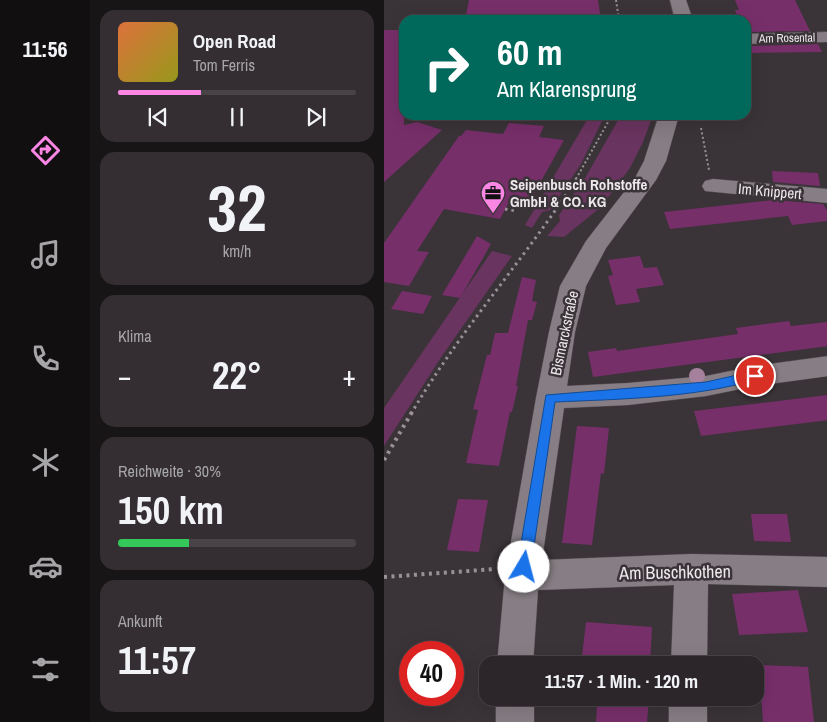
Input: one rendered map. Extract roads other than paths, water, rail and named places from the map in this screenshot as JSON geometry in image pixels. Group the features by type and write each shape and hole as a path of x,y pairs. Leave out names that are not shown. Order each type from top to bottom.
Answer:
{"street":[{"path":"678,0 682,15"},
{"name":"Am Rosental","path":"751,39 827,37"},
{"name":"Bismarckstraße","path":"515,656 512,573 573,286 595,246 645,180 655,161 667,120"},
{"name":"Im Knippert","path":"713,186 827,196"},
{"path":"550,398 628,394 706,386 755,376 827,366"},
{"path":"689,656 690,570"},
{"name":"Am Buschkothen","path":"512,573 690,570 827,572"},
{"path":"515,706 515,722"},
{"path":"688,706 688,722"}],"place":[{"name":"Seipenbusch Rohstoffe GmbH & CO. KG","path":"493,214"}]}
